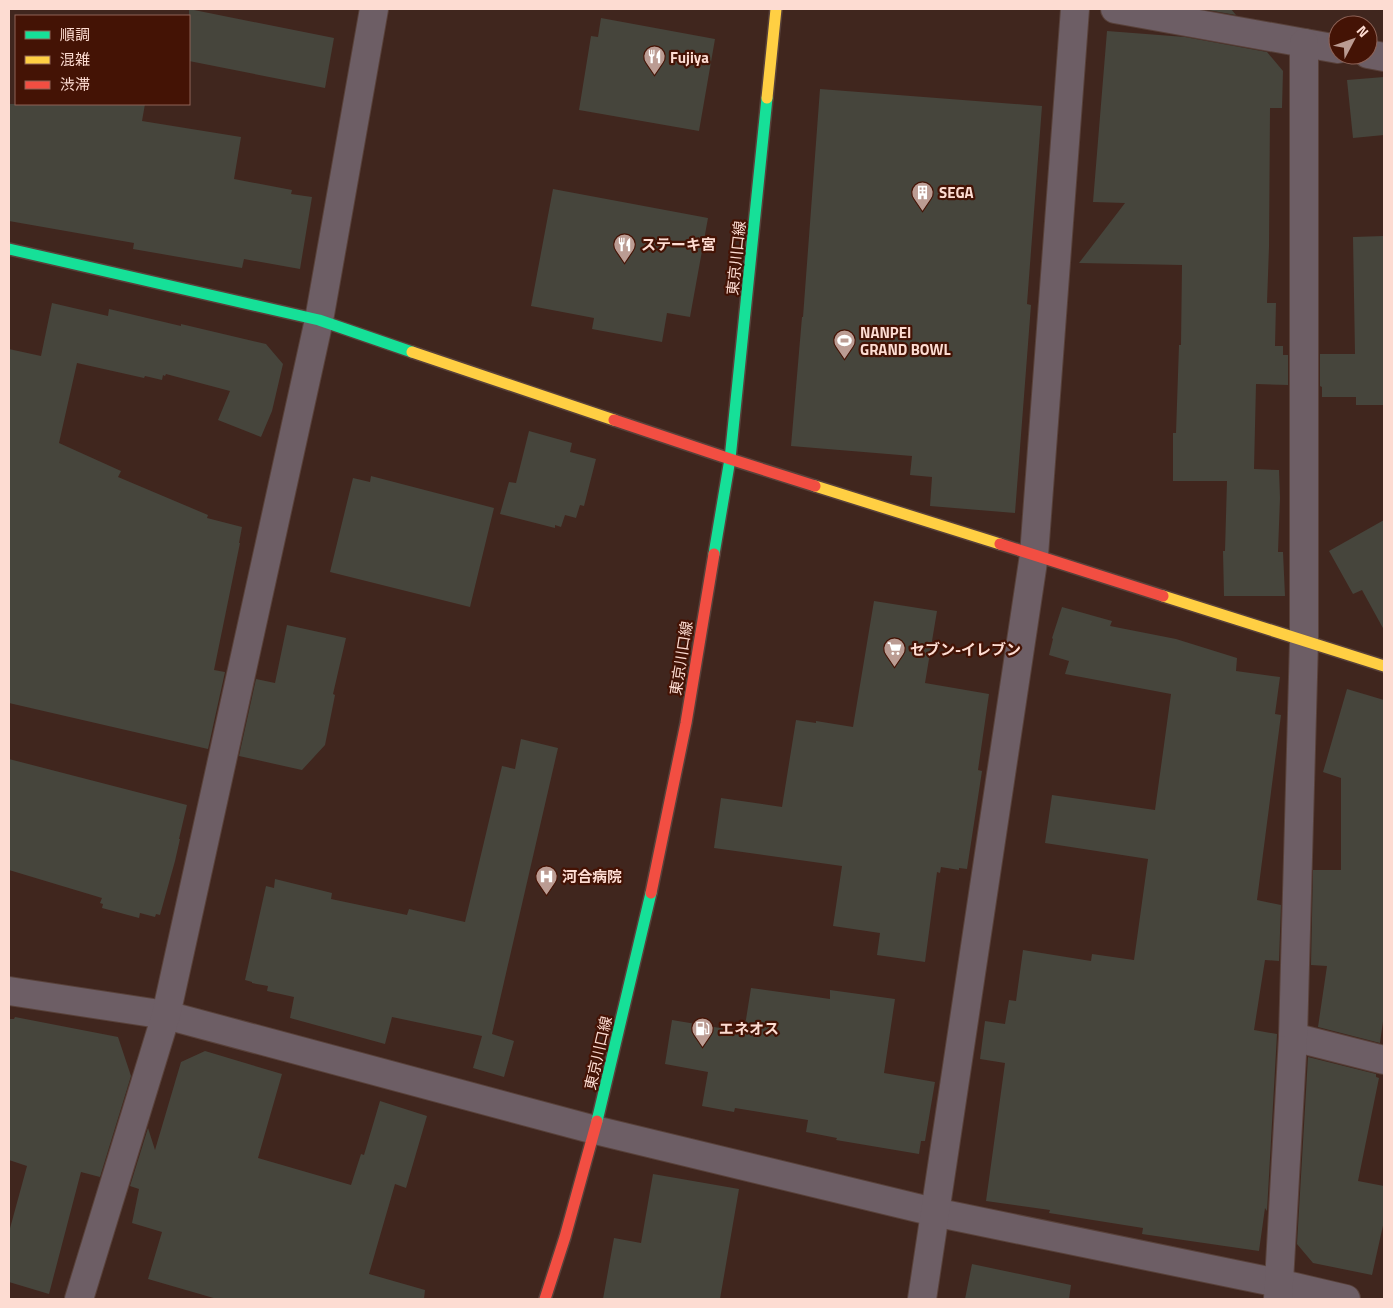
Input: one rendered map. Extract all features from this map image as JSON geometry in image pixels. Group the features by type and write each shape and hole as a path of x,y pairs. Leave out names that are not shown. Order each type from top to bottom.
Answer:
{"street":[{"path":"79,1299 166,1014 319,320 374,9"},
{"name":"東京川口線","path":"545,1299 565,1237 595,1130 646,916 686,724 730,459 776,9"},
{"path":"922,1299 1034,555 1075,9"},
{"path":"1115,9 1328,47"},
{"path":"1278,1291 1293,1037 1304,641 1304,43"},
{"path":"9,249 319,320 730,459 1384,666"},
{"path":"9,990 166,1014 595,1130 934,1212 1278,1291 1346,1299"},
{"path":"1293,1037 1384,1060"}],"building":[{"path":"189,9 334,38 325,88 190,61"},
{"path":"1202,9 1231,9 1236,15"},
{"path":"601,18 715,39 699,131 579,110 591,36 598,37"},
{"path":"1107,31 1185,37 1267,52 1283,71 1282,108 1270,108 1267,303 1276,303 1275,346 1283,346 1283,355 1288,355 1288,385 1256,384 1254,469 1279,470 1278,552 1283,552 1285,596 1224,596 1223,551 1225,551 1227,481 1173,481 1173,433 1176,433 1179,345 1181,345 1182,265 1079,263 1125,203 1093,202"},
{"path":"1384,77 1384,135 1353,138 1347,80"},
{"name":"SEGA","path":"820,89 1042,106 1027,304 1031,305 1015,513 930,506 932,477 910,475 912,456 791,446 803,317"},
{"path":"9,104 145,105 142,121 241,137 234,179 292,190 291,194 312,197 300,269 244,259 242,268 133,249 134,243 9,221"},
{"path":"553,189 708,218 690,317 667,313 662,342 592,329 594,318 531,306"},
{"path":"1384,236 1384,405 1356,405 1356,397 1322,397 1320,354 1355,354 1353,237"},
{"path":"52,303 108,316 109,309 266,344 283,364 272,411 261,437 218,420 230,391 166,374 165,376 163,375 162,380 145,376 144,378 77,363 59,443 121,471 118,477 208,515 207,518 242,527 214,670 225,672 208,749 9,703 9,349 41,356"},
{"path":"529,431 572,443 570,452 596,459 584,506 580,505 576,518 565,515 561,527 555,525 555,528 500,514 509,482 516,483"},
{"path":"371,476 494,508 470,607 330,572 353,478 370,482"},
{"path":"1384,520 1384,630 1362,590 1353,594 1329,551"},
{"path":"874,601 937,611 925,683 989,694 978,770 982,771 967,869 959,868 959,870 941,867 940,873 937,872 925,962 877,955 880,933 833,926 842,866 714,848 721,798 782,807 796,720 853,727"},
{"path":"1062,607 1112,621 1110,626 1176,639 1237,658 1236,671 1280,677 1275,714 1281,715 1257,900 1281,905 1279,961 1265,960 1254,1030 1277,1034 1267,1211 1265,1208 1259,1251 1142,1234 1143,1228 1049,1213 1050,1210 986,1201 1005,1063 980,1059 985,1021 1005,1024 1009,1000 1016,1001 1023,950 1091,961 1092,954 1134,960 1148,859 1045,843 1052,795 1155,810 1171,694 1065,674 1069,661 1049,655 1052,638"},
{"path":"287,625 346,638 333,694 335,695 325,745 302,770 239,756 256,679 275,683"},
{"path":"1347,689 1384,700 1384,1014 1380,1043 1318,1027 1327,966 1311,965 1313,870 1341,870 1341,778 1323,772"},
{"path":"521,739 558,748 492,1034 514,1041 504,1077 473,1068 482,1036 392,1017 385,1044 290,1018 294,997 267,991 268,986 245,980 266,886 274,888 275,879 332,893 331,899 407,915 409,909 465,922 502,766 515,769"},
{"path":"9,759 187,805 175,861 160,915 156,914 155,917 140,913 139,918 102,908 103,904 100,903 102,898 9,870"},
{"path":"751,988 830,999 830,990 895,999 884,1073 935,1082 925,1141 921,1141 919,1154 836,1140 837,1138 806,1132 808,1120 735,1108 734,1112 702,1106 708,1072 665,1064 672,1020 744,1032"},
{"path":"15,1017 118,1037 131,1076 100,1177 81,1172 49,1294 9,1282 9,1232 27,1166 9,1160 9,1019 14,1019"},
{"path":"205,1051 282,1074 258,1158 351,1185 361,1154 364,1155 380,1101 427,1116 406,1188 395,1184 369,1274 425,1290 424,1299 217,1299 148,1279 162,1232 132,1223 139,1189 130,1186 148,1128 155,1150 181,1062"},
{"path":"1308,1057 1376,1074 1376,1077 1379,1078 1358,1181 1384,1186 1384,1221 1372,1275 1313,1263 1297,1244"},
{"path":"653,1174 739,1189 720,1299 603,1299 614,1238 641,1243"},
{"path":"972,1264 1071,1285 1069,1299 965,1299"}],"traffic: fast":[{"path":"714,554 730,459 767,98"},
{"path":"9,249 319,320 412,352"},
{"path":"597,1121 651,893"}],"traffic: slow":[{"path":"767,98 776,9"},
{"path":"412,352 614,420"},
{"path":"815,486 1000,544"},
{"path":"1163,596 1384,666"}],"traffic: jam":[{"path":"614,420 815,486"},
{"path":"1000,544 1163,596"},
{"path":"651,893 686,723 714,554"},
{"path":"545,1299 565,1237 597,1121"}],"place":[{"name":"Fujiya","path":"654,76"},
{"name":"SEGA","path":"923,211"},
{"name":"ステーキ宮","path":"625,263"},
{"name":"NANPEI GRAND BOWL","path":"844,360"},
{"name":"セブン-イレブン","path":"894,668"},
{"name":"河合病院","path":"546,895"},
{"name":"エネオス","path":"703,1047"}]}
